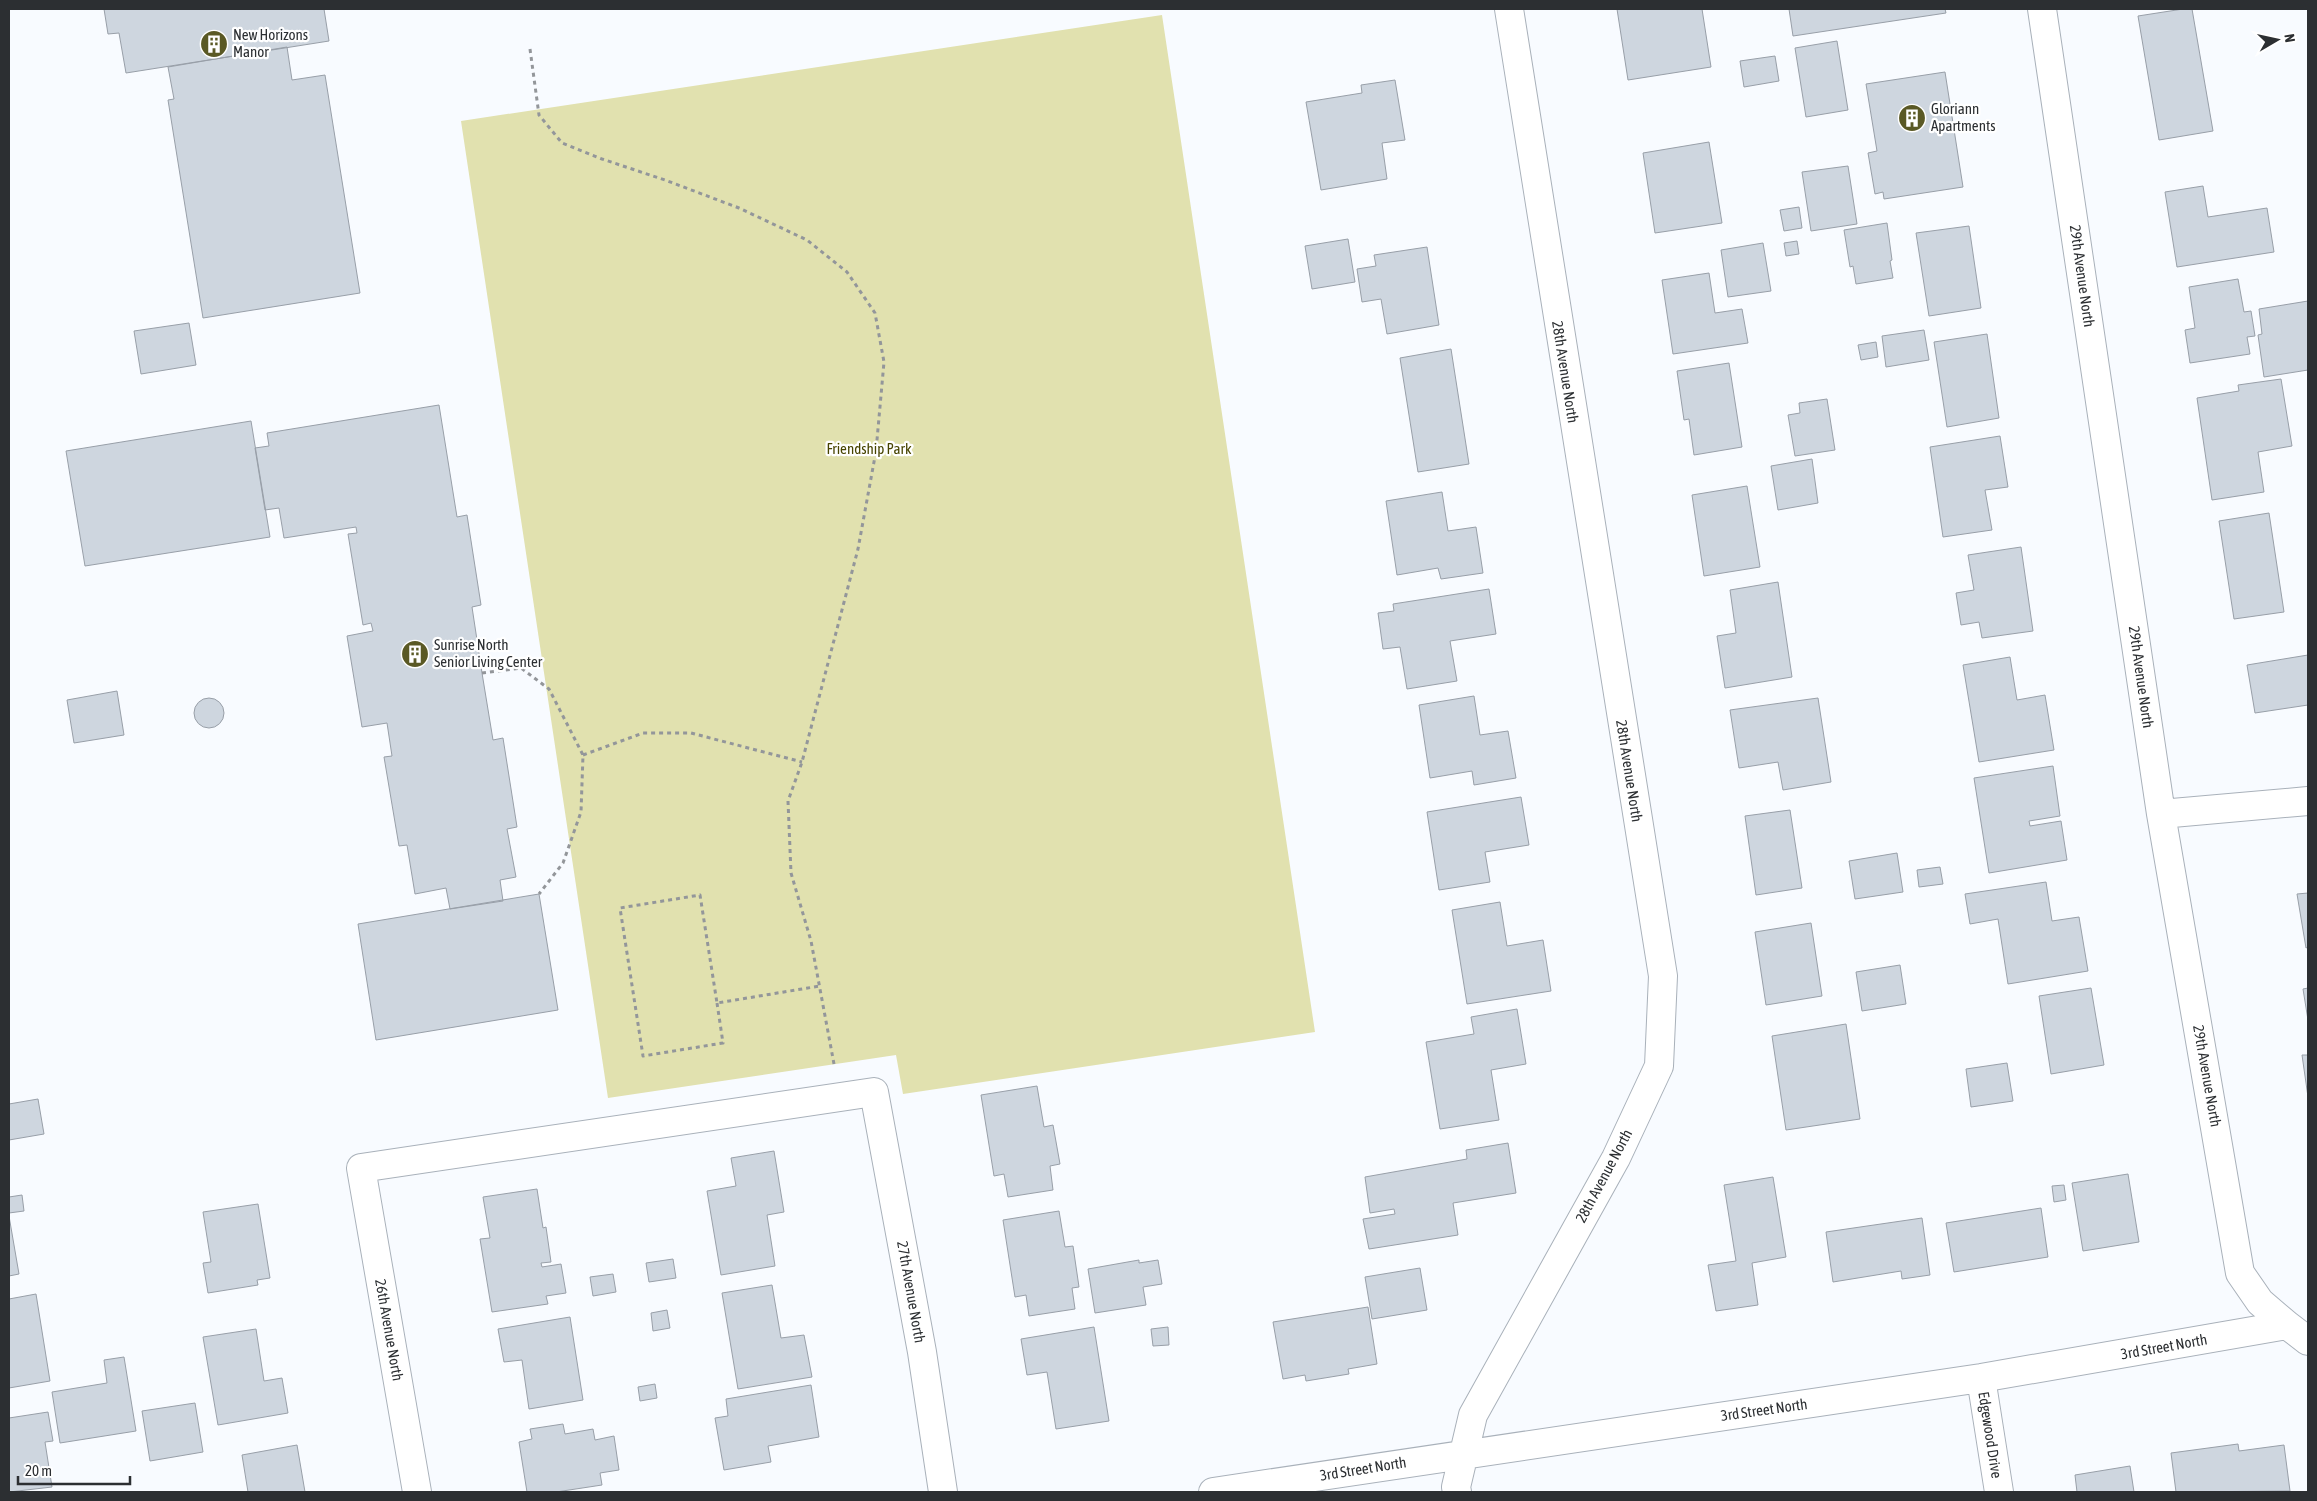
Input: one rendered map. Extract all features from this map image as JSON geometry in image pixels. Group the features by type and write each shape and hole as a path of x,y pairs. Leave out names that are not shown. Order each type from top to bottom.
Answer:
{"street":[{"name":"28th Avenue North","path":"1457,1492 1456,1487 1473,1415 1616,1158 1659,1066 1663,976 1509,9"},
{"name":"29th Avenue North","path":"2042,9 2161,814 2240,1273 2260,1302 2298,1333"},
{"path":"2161,814 2308,801"},
{"name":"27th Avenue North","path":"840,1097 874,1092 922,1352 944,1492"},
{"name":"26th Avenue North","path":"416,1492 361,1168 840,1097"},
{"name":"3rd Street North","path":"1213,1492 2298,1333"},
{"name":"Edgewood Drive","path":"1981,1378 1999,1492"}],"path":[{"path":"530,49 540,115 562,143 739,208 807,240 847,272 875,313 884,362 876,451 858,549 802,762 788,801 791,873 811,941 840,1097"},
{"path":"482,673 521,668 549,690 582,755 581,812 563,863 539,894"},
{"path":"582,755 642,733 691,734 802,762"},
{"path":"700,895 717,1003 723,1042 644,1056 620,908 700,895"},
{"path":"717,1003 820,986"}],"green space":[{"name":"Friendship Park","path":"1162,15 1315,1032 903,1094 896,1055 608,1098 461,121"}],"building":[{"name":"New Horizons Manor","path":"104,9 324,9 329,41 126,73 119,33 108,34"},
{"path":"1617,9 1702,9 1711,67 1628,80"},
{"path":"1789,9 1945,9 1946,13 1793,36"},
{"path":"2192,9 2213,131 2159,140 2138,16"},
{"path":"1837,41 1848,110 1806,117 1795,48"},
{"path":"287,47 292,80 325,75 360,293 203,318 168,100 174,99 168,67"},
{"path":"1775,56 1779,81 1744,87 1740,61"},
{"name":"Gloriann Apartments","path":"1945,72 1963,187 1884,199 1883,192 1875,194 1868,153 1877,151 1866,84"},
{"path":"1395,80 1405,140 1382,143 1387,179 1321,190 1306,102 1362,93 1361,85"},
{"path":"1709,142 1722,223 1655,233 1643,153"},
{"path":"1848,166 1857,224 1811,231 1802,172"},
{"path":"2203,186 2208,217 2267,208 2274,252 2177,267 2165,192"},
{"path":"1799,207 1802,228 1784,231 1780,210"},
{"path":"1887,223 1893,278 1856,284 1853,266 1850,267 1844,230"},
{"path":"1969,226 1981,308 1929,316 1916,233"},
{"path":"1348,239 1355,282 1312,289 1305,246"},
{"path":"1797,241 1799,254 1786,256 1784,243"},
{"path":"1763,243 1771,291 1728,297 1721,250"},
{"path":"1427,247 1439,325 1387,334 1381,299 1362,302 1357,269 1376,266 1374,255"},
{"path":"1709,273 1715,313 1742,309 1748,343 1673,354 1662,280"},
{"path":"2238,279 2244,312 2251,311 2255,336 2247,337 2250,354 2190,363 2185,330 2195,328 2189,287"},
{"path":"2308,301 2308,370 2264,377 2258,335 2262,334 2259,309"},
{"path":"189,323 196,365 141,374 134,331"},
{"path":"1924,330 1929,360 1886,367 1882,336"},
{"path":"1987,334 1999,418 1947,427 1934,342"},
{"path":"1876,342 1878,357 1861,360 1858,345"},
{"path":"1451,349 1469,464 1418,472 1400,358"},
{"path":"1729,363 1742,447 1694,455 1689,419 1684,420 1677,371"},
{"path":"2281,379 2292,446 2258,452 2264,492 2212,500 2197,398 2239,391 2238,385"},
{"path":"1827,399 1835,450 1795,456 1788,415 1800,413 1799,403"},
{"name":"Sunrise North Senior Living Center","path":"439,405 457,517 467,515 481,605 472,607 493,740 503,738 517,827 507,829 516,877 500,880 503,901 450,909 446,888 415,894 407,845 399,846 384,757 392,756 387,723 362,727 347,636 373,631 371,623 363,625 348,534 357,533 356,527 284,538 279,508 265,510 255,448 269,446 267,433"},
{"path":"251,421 270,537 85,566 66,451"},
{"path":"2000,436 2008,487 1985,490 1992,530 1943,537 1930,447"},
{"path":"1812,459 1818,503 1778,510 1771,466"},
{"path":"1747,486 1760,567 1704,576 1692,495"},
{"path":"1442,492 1448,531 1476,527 1483,573 1441,579 1438,568 1397,575 1386,501"},
{"path":"2269,513 2284,612 2234,619 2219,521"},
{"path":"2021,547 2033,631 1982,638 1979,622 1961,625 1956,593 1974,590 1968,555"},
{"path":"1778,582 1792,677 1725,688 1717,636 1736,633 1730,590"},
{"path":"1489,589 1496,634 1450,641 1457,681 1407,689 1400,647 1383,649 1378,613 1394,611 1393,604"},
{"path":"2308,655 2308,705 2255,713 2247,665"},
{"path":"2010,657 2017,700 2045,695 2054,750 1979,762 1963,665"},
{"path":"117,691 124,735 74,743 67,700"},
{"path":"1474,696 1480,735 1508,731 1516,778 1474,785 1472,771 1430,778 1419,705"},
{"path":"209,698 220,702 224,713 220,724 209,728 198,724 194,713 198,702"},
{"path":"1818,698 1831,782 1783,790 1778,762 1739,768 1730,710"},
{"path":"2053,766 2060,816 2029,821 2030,826 2061,821 2067,860 1989,873 1974,778"},
{"path":"1521,797 1529,845 1485,852 1490,882 1439,890 1427,812"},
{"path":"1790,810 1802,888 1756,895 1745,816"},
{"path":"1897,853 1903,892 1855,899 1849,861"},
{"path":"1940,867 1943,884 1919,887 1917,870"},
{"path":"2046,882 2052,921 2079,917 2088,971 2008,984 1998,919 1970,924 1965,894"},
{"path":"2308,893 2308,947 2306,948 2297,894"},
{"path":"539,894 558,1010 376,1040 358,924"},
{"path":"1500,902 1507,946 1543,940 1551,991 1467,1004 1452,910"},
{"path":"1811,923 1822,996 1766,1005 1755,932"},
{"path":"1900,965 1906,1004 1862,1011 1856,972"},
{"path":"2091,988 2104,1065 2051,1074 2039,996"},
{"path":"2308,988 2308,1020 2303,989"},
{"path":"1517,1009 1526,1064 1491,1070 1499,1120 1440,1129 1426,1042 1474,1034 1471,1017"},
{"path":"1846,1024 1860,1119 1786,1130 1772,1036"},
{"path":"2302,1055 2308,1055 2308,1097"},
{"path":"2007,1063 2013,1101 1971,1107 1966,1069"},
{"path":"1037,1086 1044,1127 1053,1125 1060,1164 1050,1166 1053,1190 1008,1197 1004,1174 994,1176 981,1095"},
{"path":"38,1099 44,1134 9,1140 9,1104"},
{"path":"1508,1143 1516,1193 1453,1203 1458,1235 1369,1249 1363,1219 1395,1214 1394,1209 1370,1213 1365,1177 1467,1159 1466,1150"},
{"path":"774,1151 784,1212 767,1215 775,1266 721,1275 707,1191 736,1186 731,1158"},
{"path":"2128,1174 2139,1242 2083,1251 2072,1183"},
{"path":"1773,1177 1786,1257 1752,1263 1758,1305 1716,1311 1708,1265 1736,1261 1724,1185"},
{"path":"2064,1185 2066,1200 2054,1202 2052,1186"},
{"path":"537,1189 543,1228 546,1227 551,1262 541,1263 542,1267 561,1264 566,1293 546,1296 548,1304 492,1312 480,1239 490,1238 483,1197"},
{"path":"22,1195 24,1211 9,1213 9,1197"},
{"path":"258,1204 270,1278 257,1280 258,1285 208,1293 203,1263 211,1262 203,1212"},
{"path":"2041,1208 2048,1257 1954,1272 1946,1223"},
{"path":"1059,1211 1065,1247 1073,1246 1079,1287 1072,1288 1075,1309 1029,1316 1026,1295 1015,1297 1003,1220"},
{"path":"9,1216 19,1274 9,1276"},
{"path":"1922,1218 1930,1275 1902,1279 1901,1271 1833,1282 1826,1232"},
{"path":"673,1259 676,1278 649,1282 646,1263"},
{"path":"1139,1260 1139,1263 1158,1260 1162,1284 1143,1287 1146,1305 1095,1313 1088,1269"},
{"path":"1420,1268 1427,1310 1372,1319 1365,1277"},
{"path":"613,1274 616,1292 593,1296 590,1277"},
{"path":"772,1285 781,1338 804,1335 812,1377 738,1389 722,1293"},
{"path":"36,1294 50,1381 9,1388 9,1299"},
{"path":"1368,1307 1377,1364 1348,1369 1349,1374 1306,1381 1305,1375 1283,1379 1273,1322"},
{"path":"667,1310 670,1328 653,1331 651,1313"},
{"path":"570,1317 583,1400 529,1409 522,1360 504,1362 498,1329"},
{"path":"1094,1327 1109,1421 1056,1429 1047,1372 1027,1375 1021,1339"},
{"path":"1168,1327 1169,1345 1153,1346 1151,1329"},
{"path":"256,1329 264,1381 282,1378 288,1413 218,1425 203,1337"},
{"path":"124,1357 136,1431 60,1443 52,1392 107,1383 104,1360"},
{"path":"655,1384 657,1398 640,1401 638,1387"},
{"path":"811,1385 819,1437 768,1446 771,1462 724,1470 715,1418 728,1416 726,1399"},
{"path":"195,1403 203,1452 150,1461 142,1411"},
{"path":"48,1412 53,1441 45,1442 52,1487 9,1492 9,1418"},
{"path":"563,1424 565,1434 593,1429 595,1440 614,1436 619,1470 600,1473 602,1485 556,1492 527,1492 519,1442 532,1439 530,1429"},
{"path":"2238,1444 2239,1451 2284,1445 2290,1491 2176,1492 2171,1453"},
{"path":"297,1445 305,1492 248,1492 242,1455"},
{"path":"2130,1466 2134,1492 2077,1492 2075,1475"}],"place":[{"name":"New Horizons Manor","path":"214,44"},
{"name":"Gloriann Apartments","path":"1912,118"},
{"name":"Sunrise North Senior Living Center","path":"415,654"}]}
